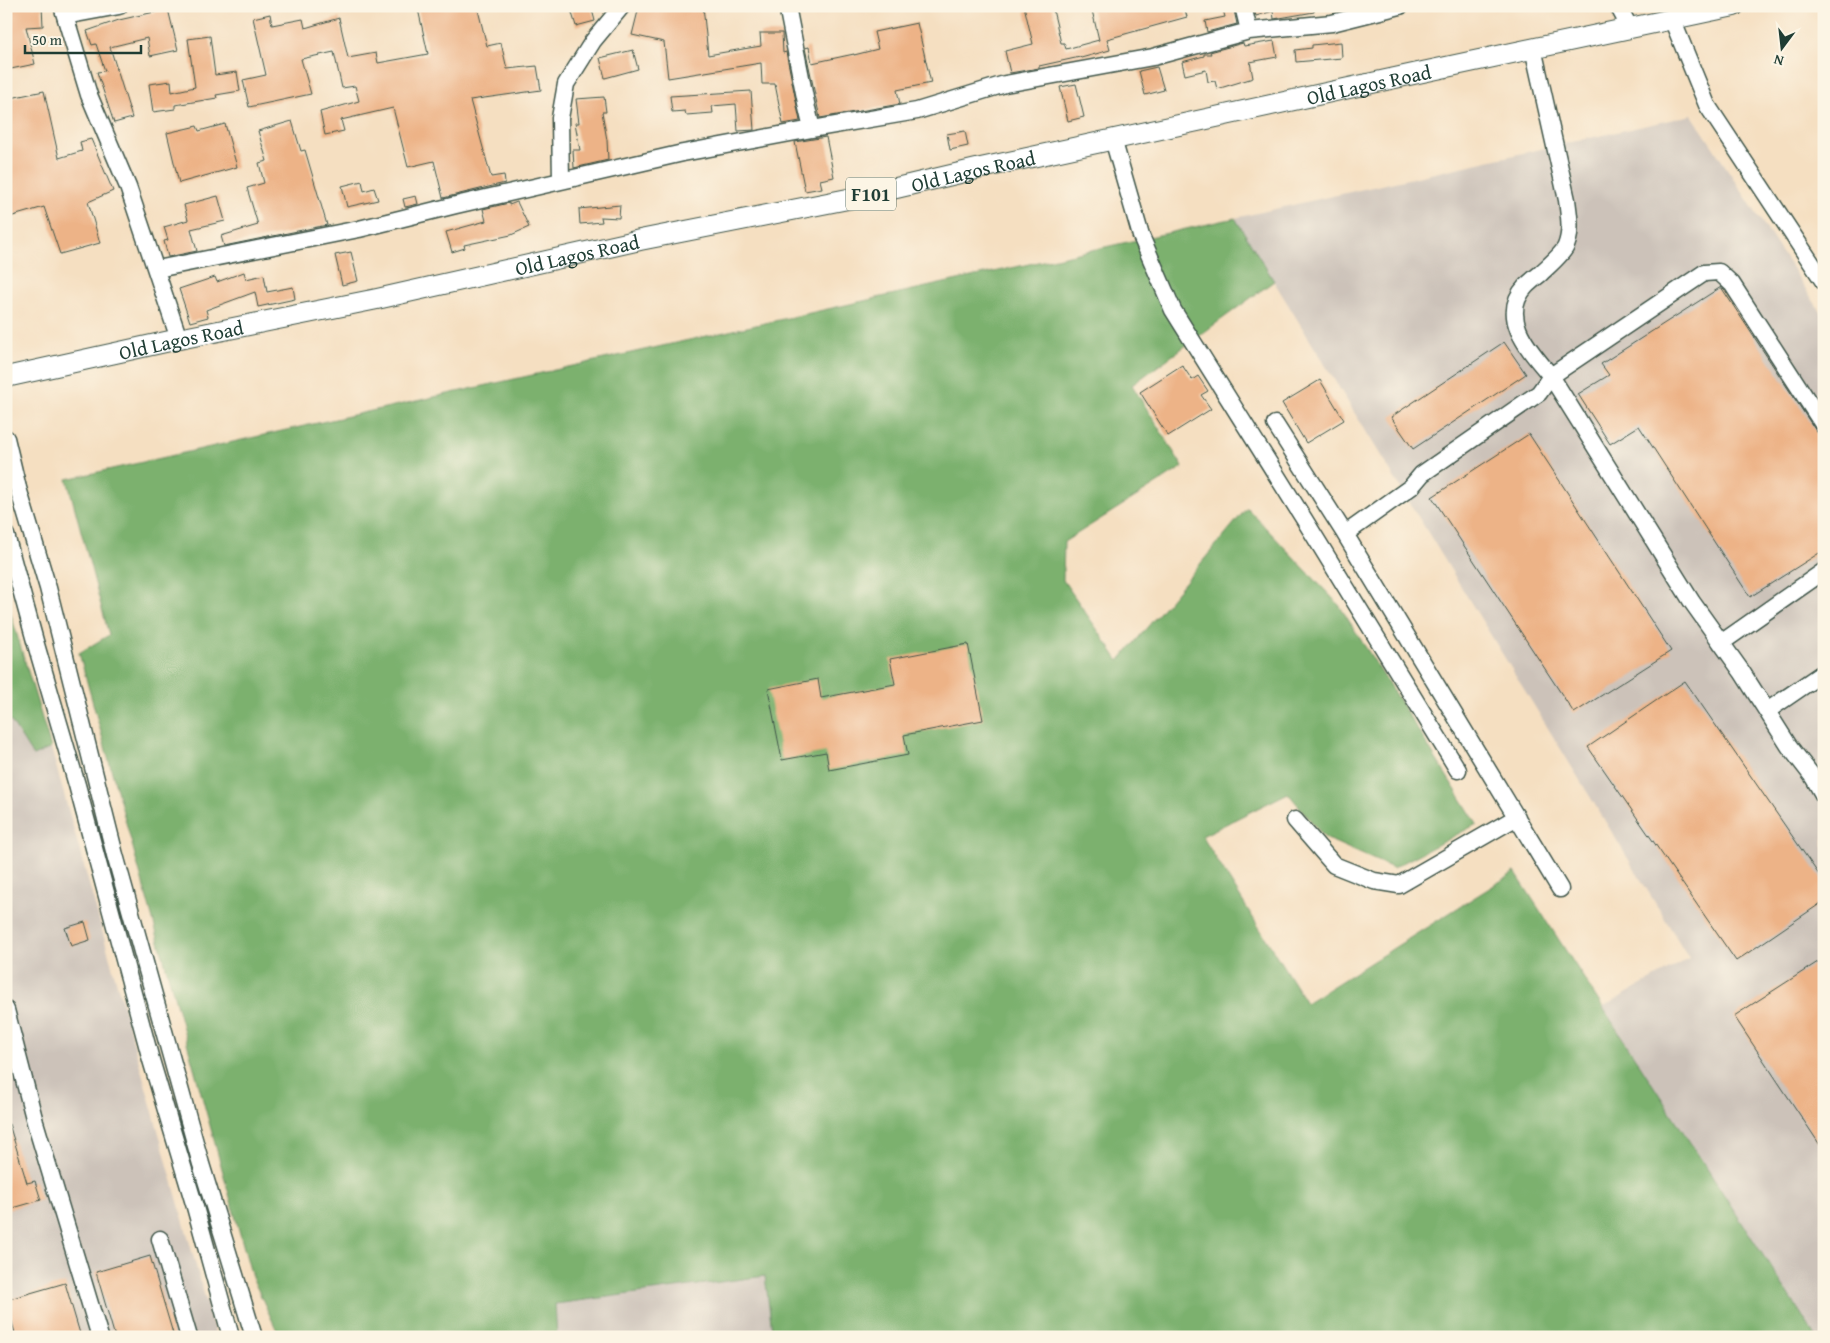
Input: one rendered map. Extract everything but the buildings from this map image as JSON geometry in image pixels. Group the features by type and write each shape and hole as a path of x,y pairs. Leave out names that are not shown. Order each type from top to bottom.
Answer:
{"main road":[{"name":"Old Lagos Road","path":"6,377 179,339 377,300 640,240 858,197 1532,48 1734,6"}],"street":[{"path":"119,6 64,11 89,95 128,187 179,339"},
{"path":"561,181 560,118 566,84 593,41 622,6"},
{"path":"787,6 812,129"},
{"path":"1243,6 1249,31"},
{"path":"156,269 359,229 682,153 917,111 1005,84 1154,57 1249,31 1332,23 1400,6"},
{"path":"1618,6 1630,28"},
{"path":"1672,18 1707,105 1824,282"},
{"path":"1532,48 1567,200 1570,226 1566,247 1524,288 1515,305 1515,321 1524,343 1551,376 1692,602 1789,746 1818,773 1824,796"},
{"path":"1113,140 1141,236 1173,310 1458,770"},
{"path":"1345,534 1411,487 1422,474 1539,393 1551,376 1704,272 1719,272 1732,284 1824,426"},
{"path":"1275,424 1345,534 1560,889"},
{"path":"6,438 18,488 48,588 115,855 201,1164 254,1337"},
{"path":"6,535 77,786 151,1060 231,1337"},
{"path":"1721,643 1824,571"},
{"path":"1767,711 1824,672"},
{"path":"1295,820 1334,864 1374,881 1399,886 1517,817"},
{"path":"6,1010 35,1122 100,1337"},
{"path":"160,1239 188,1337"}],"shaded area":[{"path":"1692,115 1824,317 1824,1337 1816,1337 1603,1007 1689,958 1235,218"},
{"path":"11,721 33,756 51,748 216,1337 6,1337 6,722"},
{"path":"765,1276 773,1337 557,1337 554,1304"}],"green space":[{"path":"1235,218 1274,281 1132,385 1183,467 1064,542 1063,580 1119,661 1247,508 1339,605 1477,824 1393,868 1325,838 1288,793 1202,836 1306,1003 1515,872 1816,1337 773,1337 765,1276 555,1304 557,1337 280,1337 252,1277 79,653 109,635 67,479"},
{"path":"6,598 51,748 33,756 11,721 6,722"}]}
